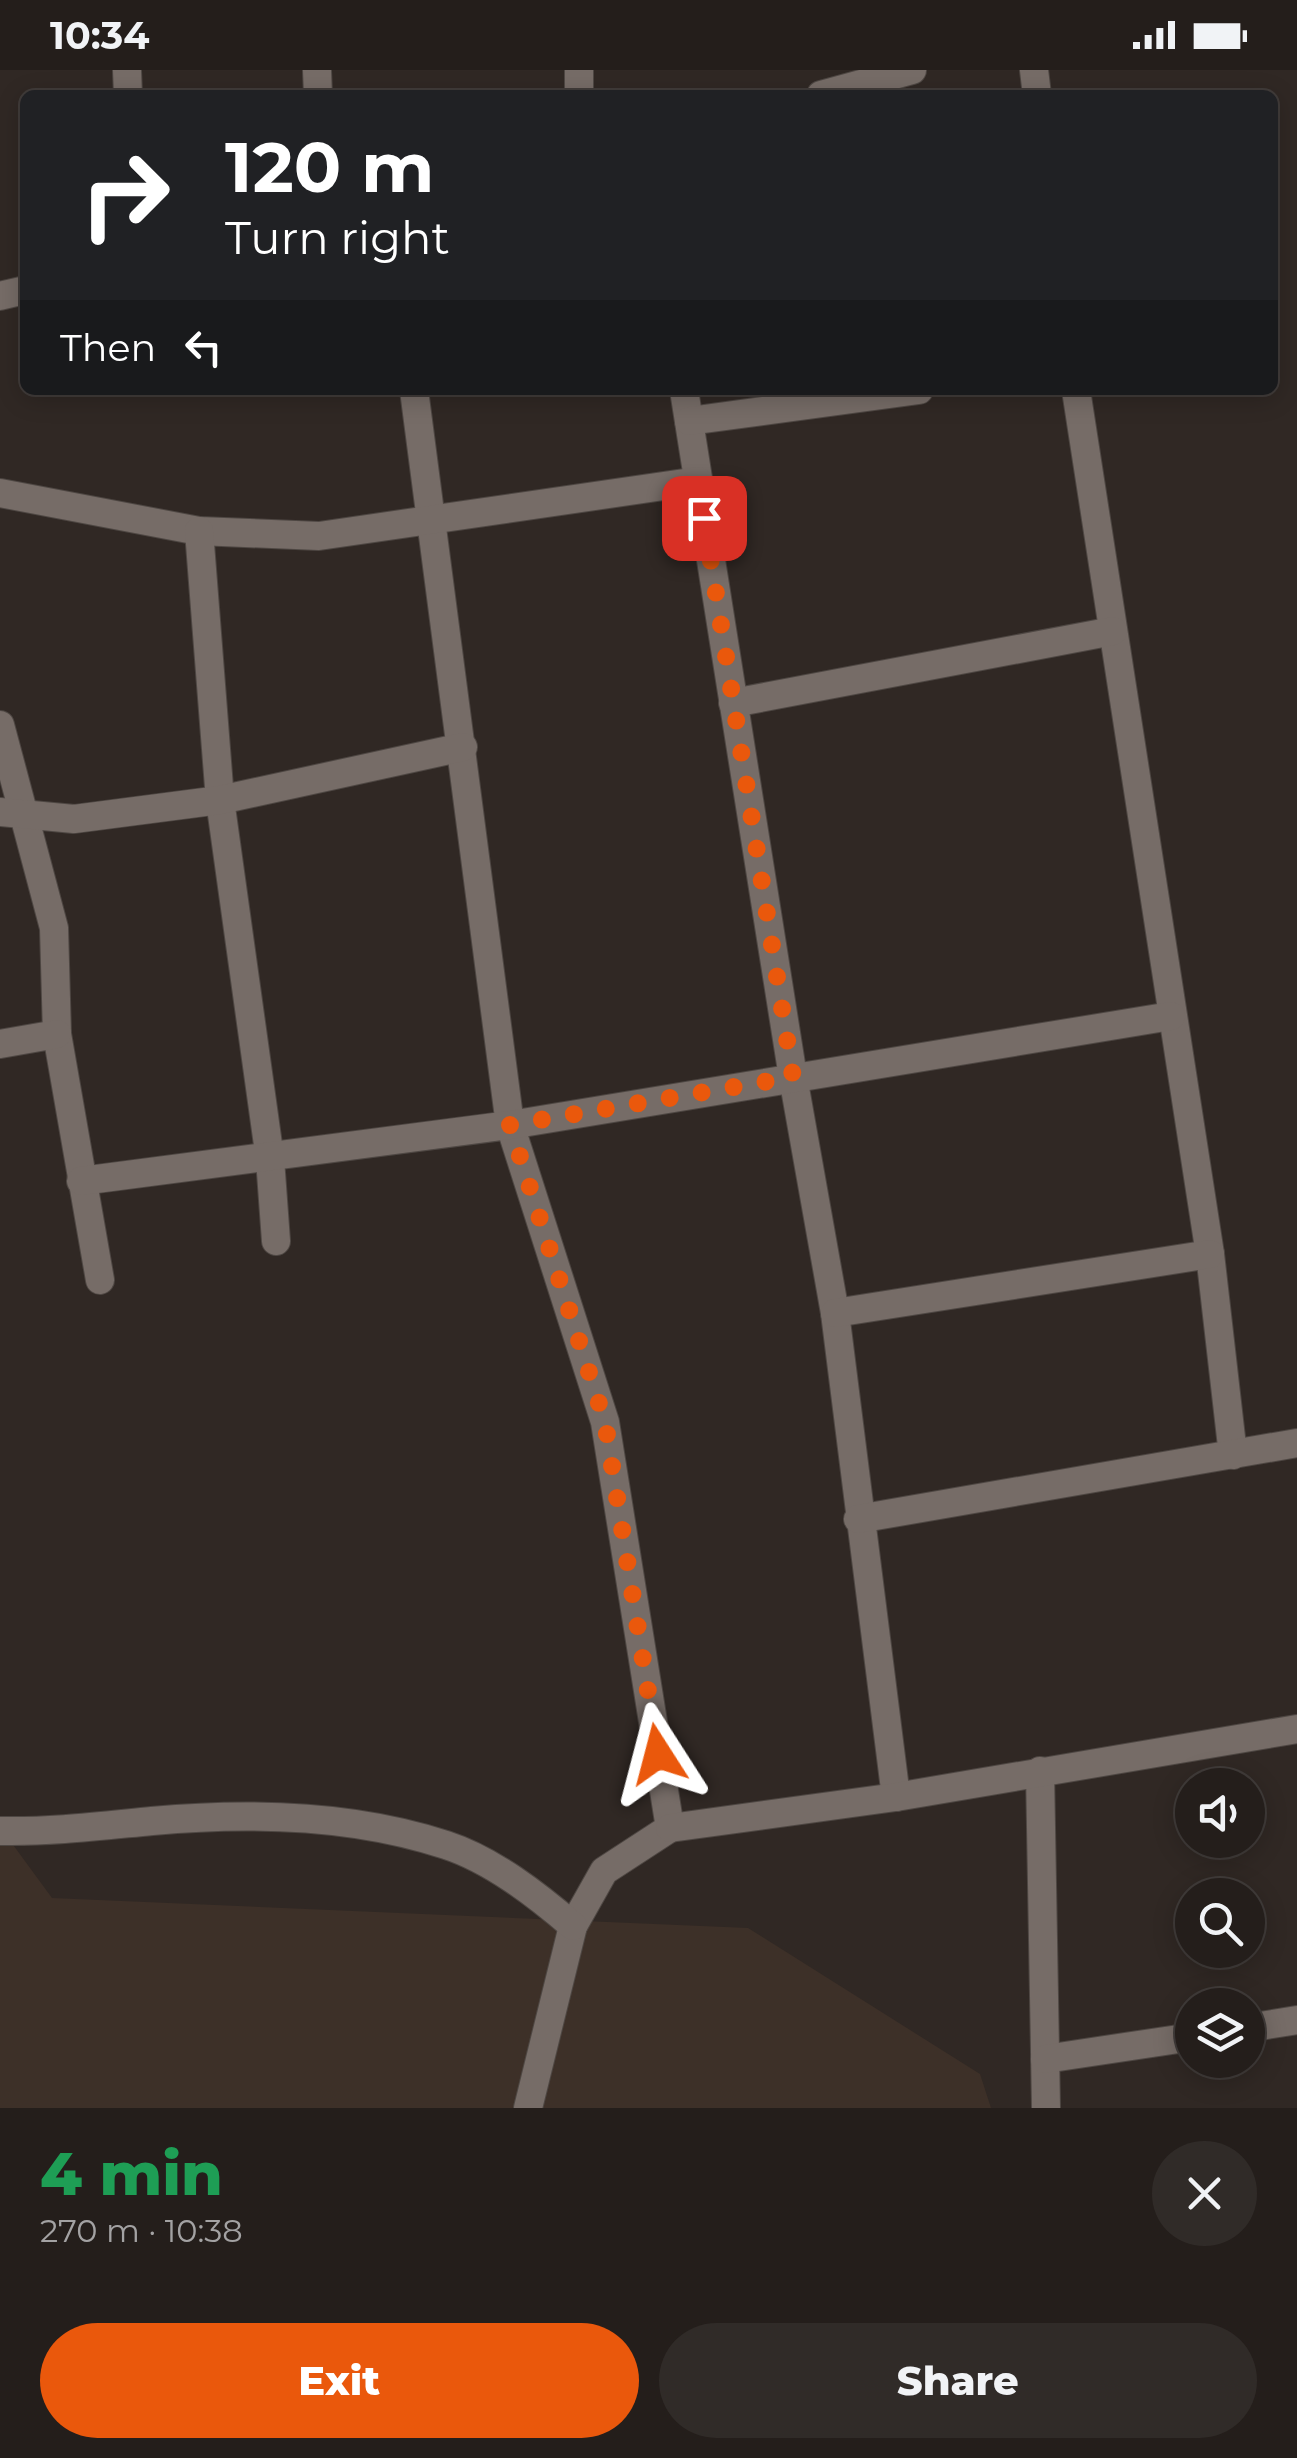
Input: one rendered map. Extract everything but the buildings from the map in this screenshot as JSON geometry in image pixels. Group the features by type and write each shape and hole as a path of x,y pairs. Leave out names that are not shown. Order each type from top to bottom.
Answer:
{"street":[{"path":"838,90 912,70"},
{"path":"415,395 464,746 510,1125 605,1422 670,1828"},
{"path":"685,395 793,1077 835,1314 896,1797"},
{"path":"689,421 882,395"},
{"path":"1077,395 1210,1254 1234,1455"},
{"path":"0,494 200,531 319,536 698,481"},
{"path":"200,531 220,800 270,1159 276,1241"},
{"path":"733,703 1113,631"},
{"path":"0,725 12,813 54,928 56,1034 100,1280"},
{"path":"12,813 74,819 220,800 464,746"},
{"path":"82,1181 510,1125 1171,1016"},
{"path":"0,1044 56,1034"},
{"path":"835,1314 1210,1254"},
{"path":"858,1519 1297,1443"},
{"path":"528,2108 573,1926 604,1871 670,1828 896,1797 1297,1729"},
{"path":"1040,1771 1046,2108"},
{"path":"0,1832 61,1833 238,1816 344,1821 448,1846 533,1892 573,1926"},
{"path":"1265,2025 1297,2020"},
{"path":"1044,2060 1175,2039"}],"shaded area":[{"path":"0,1827 52,1898 748,1928 980,2074 991,2108 0,2108"}],"route":[{"path":"658,1754 605,1422 510,1125 793,1077 704,518"}]}
